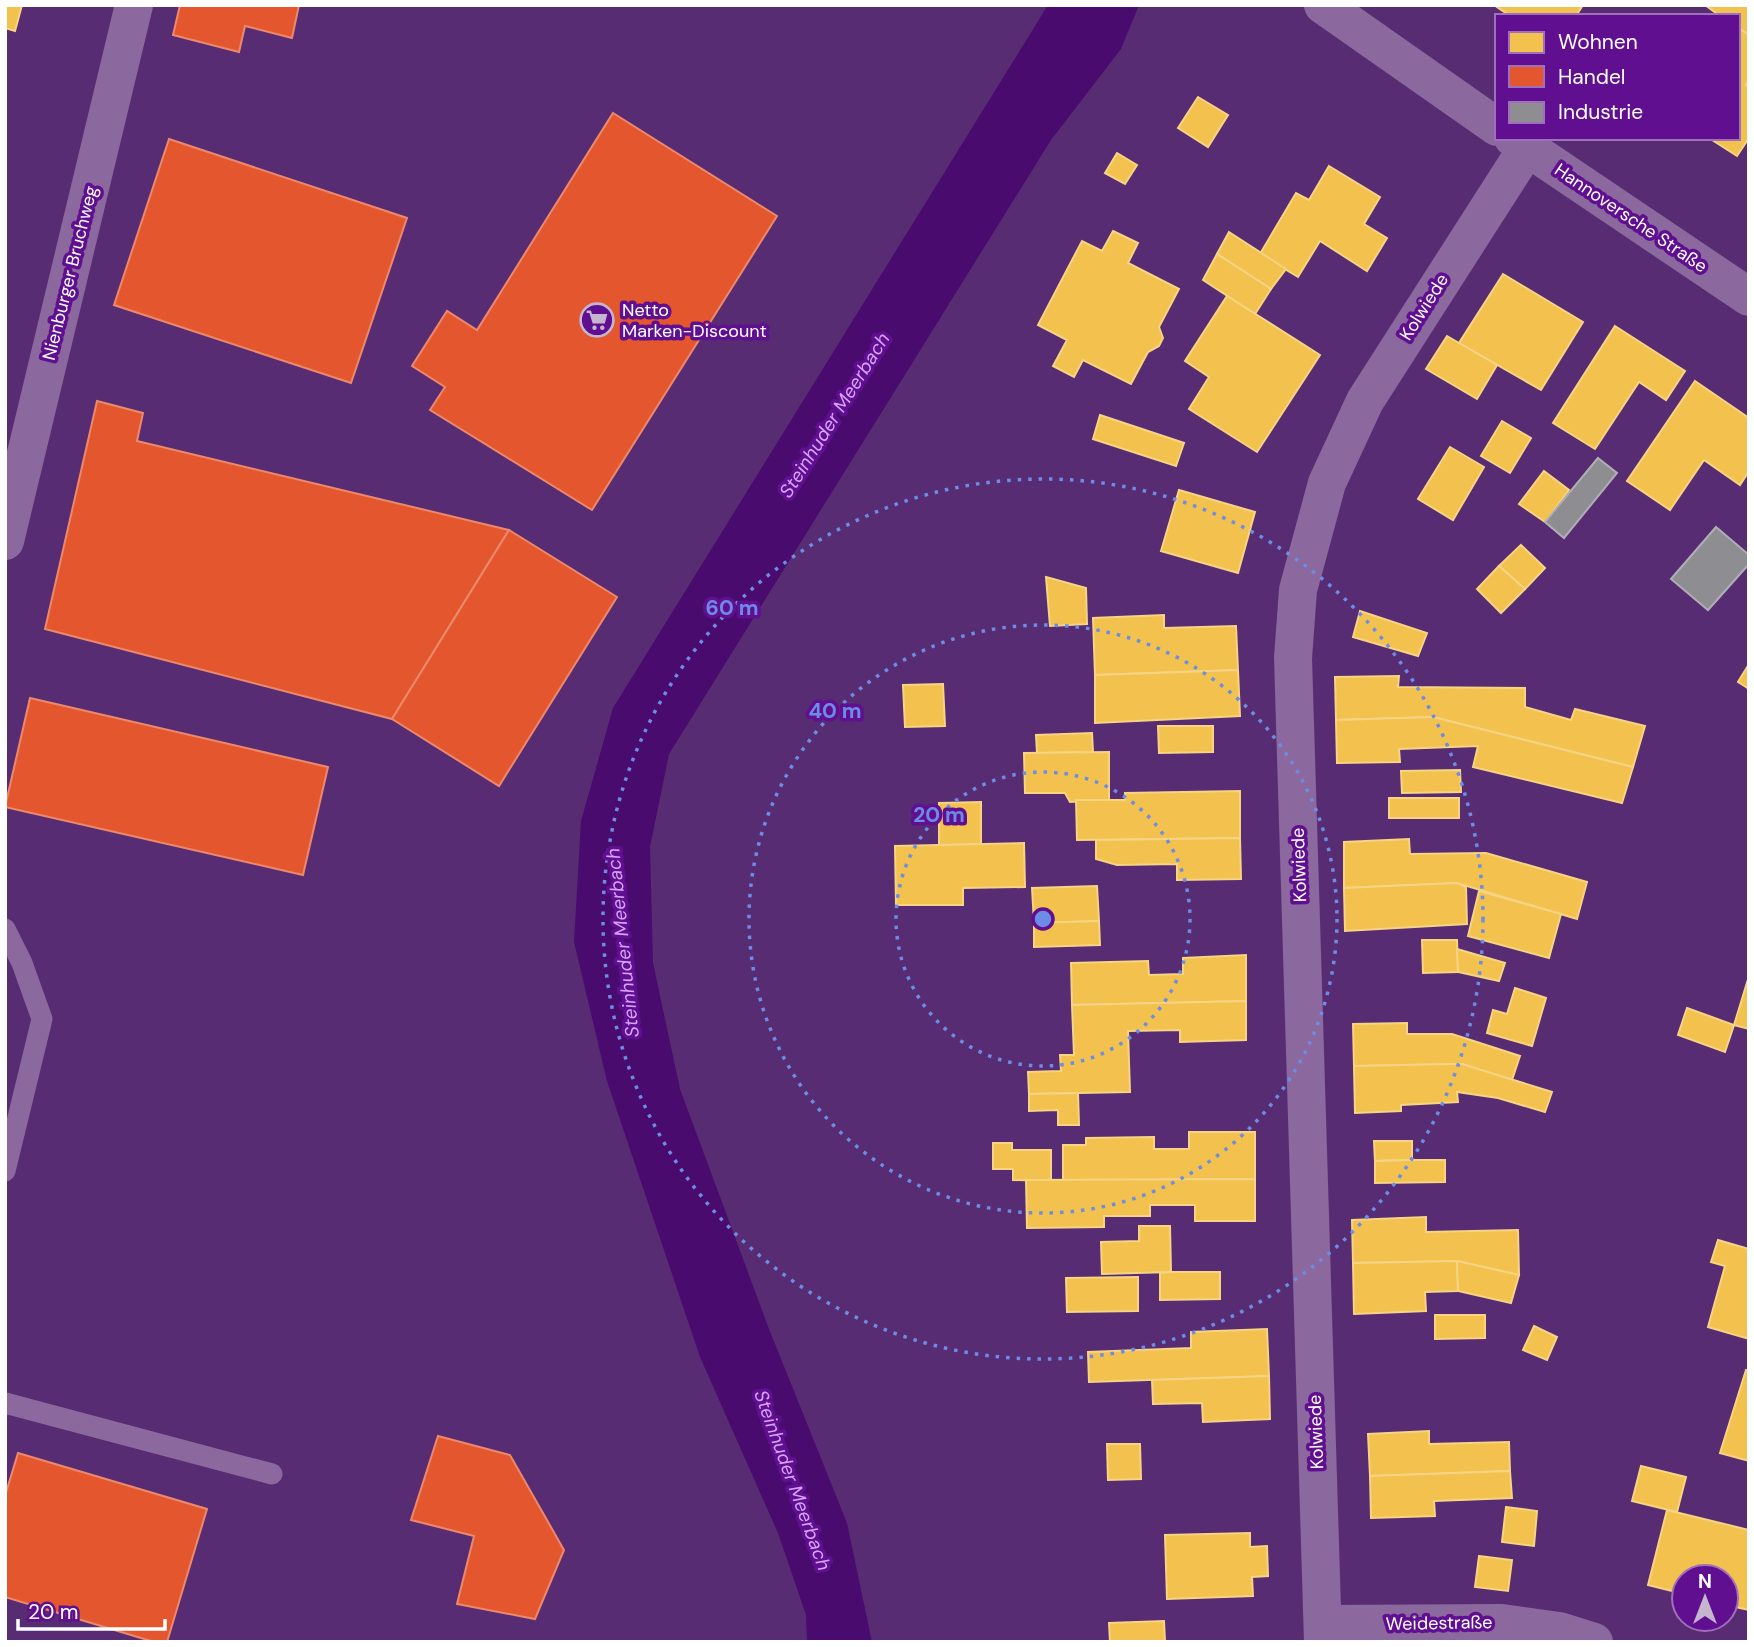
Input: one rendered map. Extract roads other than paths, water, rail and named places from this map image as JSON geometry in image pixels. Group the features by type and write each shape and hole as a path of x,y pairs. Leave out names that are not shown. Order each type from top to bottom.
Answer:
{"street":[{"name":"Nienburger Bruchweg","path":"5,541 134,5"},
{"name":"Hannoversche Straße","path":"1323,5 1495,126"},
{"name":"Kolwiede","path":"1323,1633 1293,658 1298,590 1328,483 1365,401 1511,140"},
{"name":"Hannoversche Straße","path":"1515,140 1749,297"},
{"name":"Weidestraße","path":"1323,1633 1502,1622 1559,1632 1594,1642"}],"lane":[{"path":"5,929 22,962 42,1019 5,1171"},
{"path":"5,1404 272,1474"}],"water":[{"name":"Steinhuder Meerbach","path":"1048,5 1139,5 1121,49 1051,140 669,754 650,847 653,963 680,1089 769,1329 847,1523 872,1642 807,1642 806,1615 778,1533 700,1357 607,1081 574,942 581,821 613,708"}],"place":[{"name":"Netto Marken-Discount","path":"597,320"}]}
